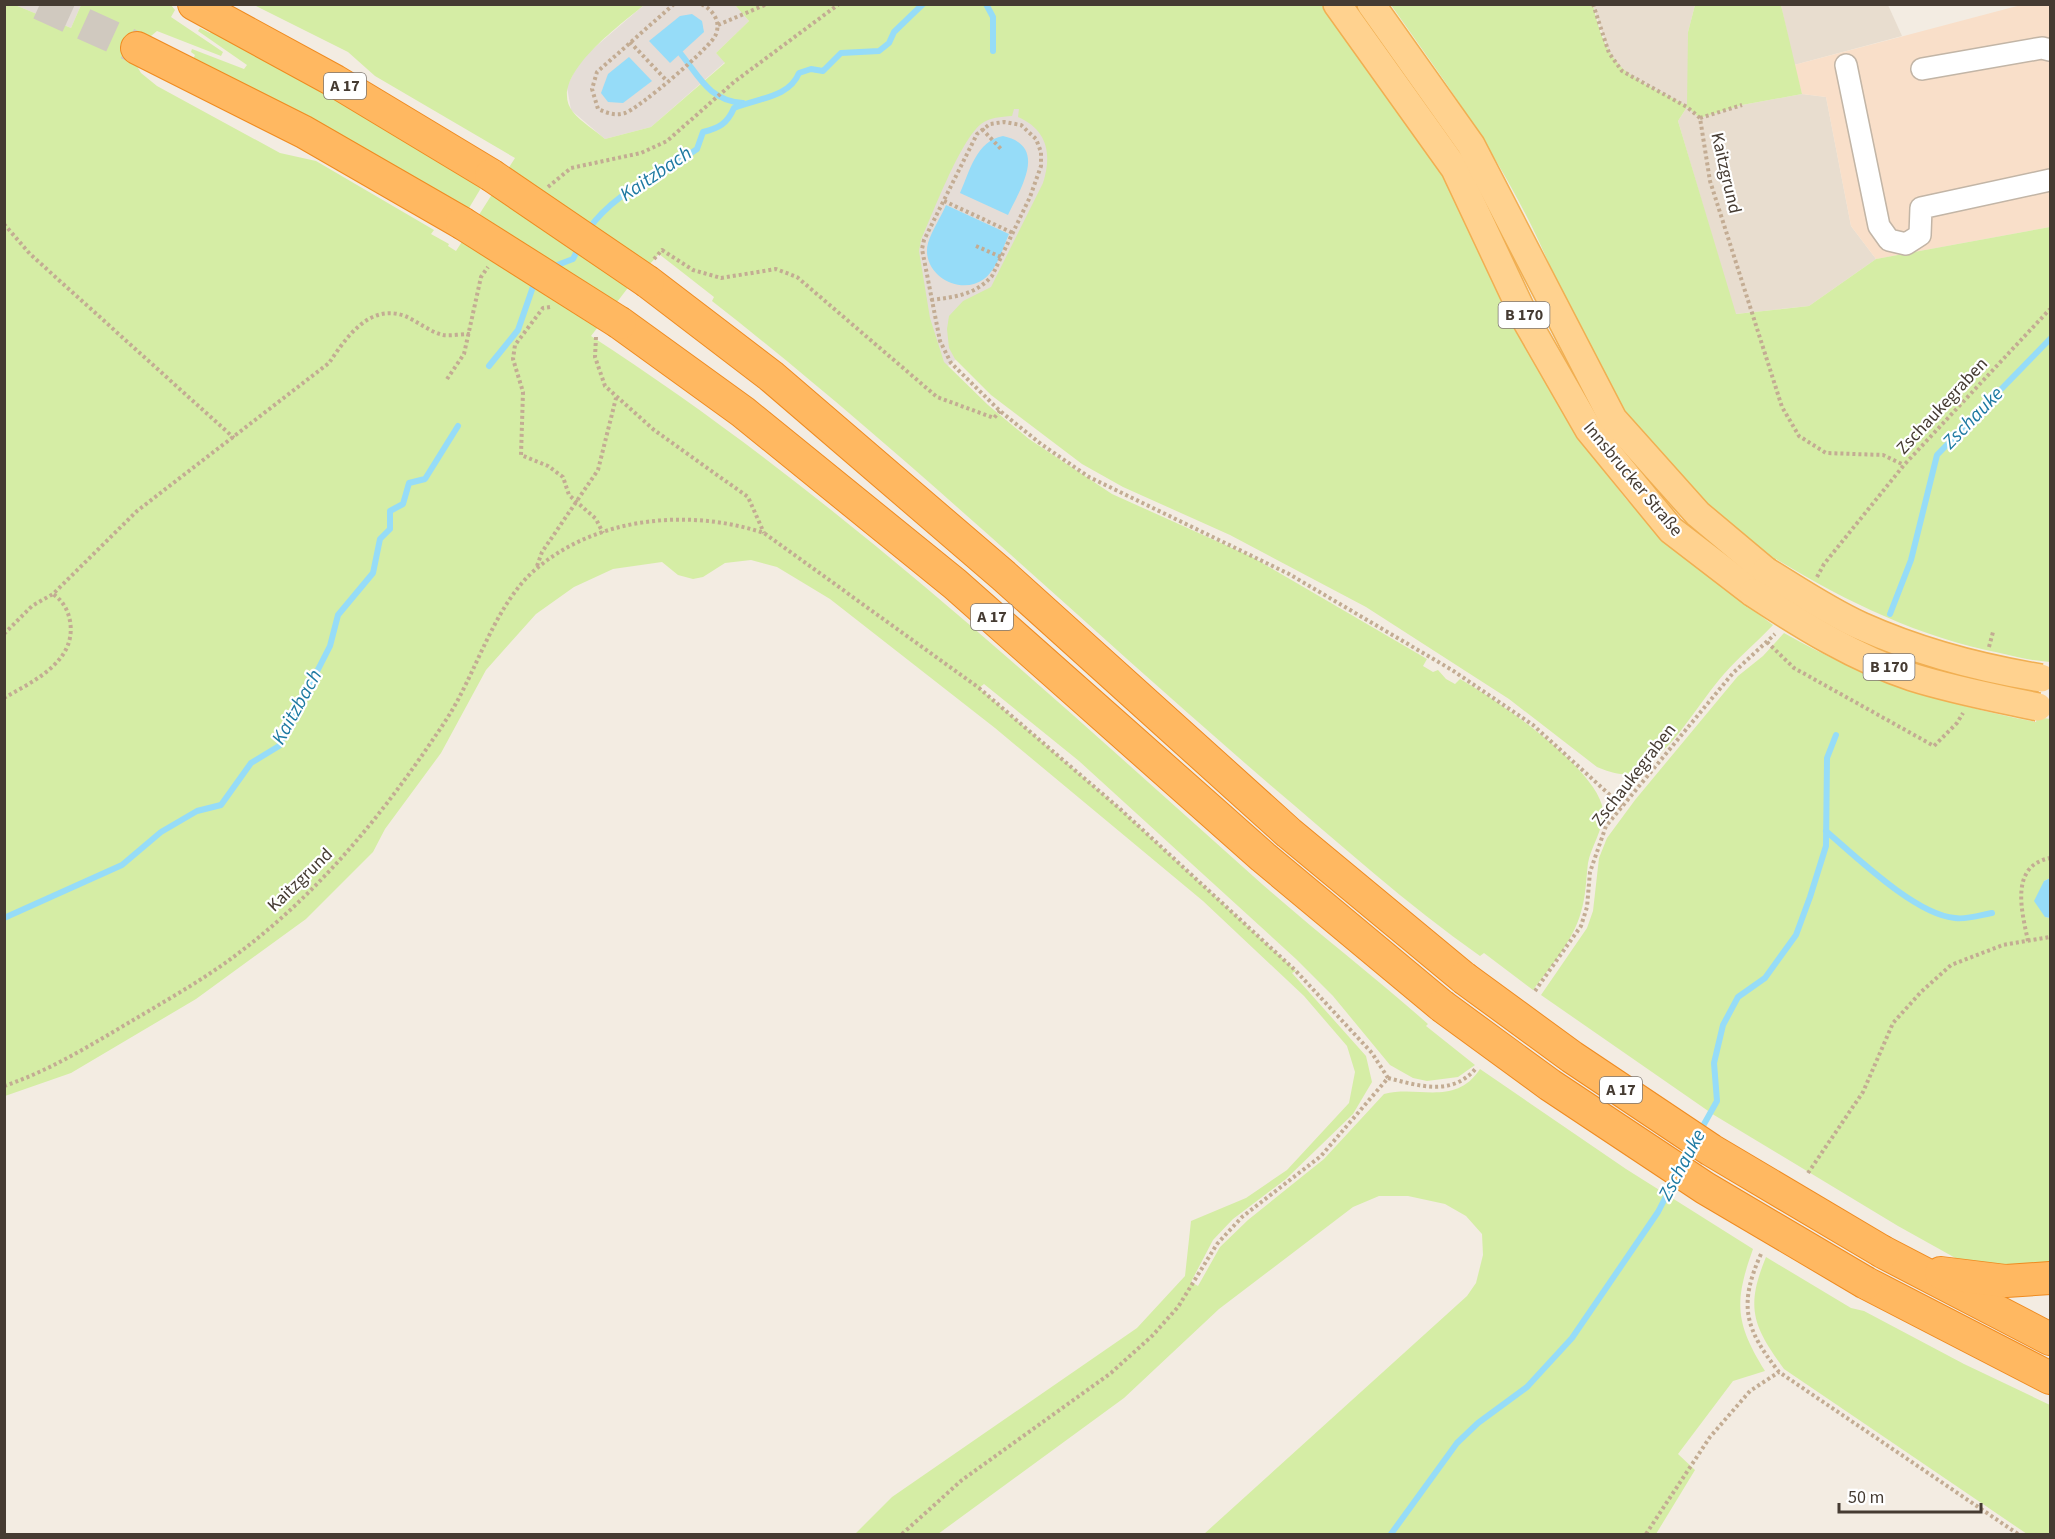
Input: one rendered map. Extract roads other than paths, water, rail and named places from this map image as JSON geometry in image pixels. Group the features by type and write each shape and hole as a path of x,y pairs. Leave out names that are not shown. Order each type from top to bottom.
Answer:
{"highway":[{"name":"A 17","path":"194,4 335,81 491,175 648,282 780,383 1004,576 1289,833 1464,978 1572,1057 1711,1150 1883,1252 2050,1339"},
{"name":"A 17","path":"137,48 304,132 462,223 608,326 743,412 955,584 1263,857 1442,1006 1550,1085 1705,1188 1866,1283 2050,1378"},
{"path":"1918,1270 2006,1281 2050,1278"}],"main road":[{"name":"Innsbrucker Straße","path":"1337,4 1455,169 1527,322 1589,430 1671,530 1759,582 1860,626 1936,654 1988,669 2046,679"},
{"name":"Innsbrucker Straße","path":"1371,4 1471,145 1613,419 1798,623 1846,649 1911,677 2044,708"}],"lane":[{"path":"1922,69 2042,48 2050,50"},
{"path":"1846,65 1879,226 1889,240 1906,244 1920,235 1921,208 2050,180"}],"water":[{"path":"692,14 702,21 704,32 670,63 649,41 680,16"},
{"path":"629,57 652,81 623,103 608,102 601,93 608,74"},
{"path":"1003,136 1017,141 1025,149 1028,159 1024,181 1008,215 960,193 980,150 994,139"},
{"path":"946,205 1009,234 993,270 984,279 974,284 954,284 936,273 930,264 927,254 928,243"},
{"path":"2050,878 2050,918 2045,917 2034,901 2044,881"}],"waterway":[{"name":"Kaitzbach","path":"588,230 599,216 624,194 697,149 703,132 722,124 734,108 788,88 799,73 811,69 823,71 841,53 879,51 889,43 894,32 923,4"},
{"path":"986,4 993,17 993,51"},
{"path":"681,54 700,80 714,93 722,98 743,103"},
{"name":"Kaitzbach","path":"552,267 573,259 579,247"},
{"name":"Kaitzbach","path":"489,366 518,330 535,281"},
{"name":"Zschauke","path":"1890,614 1911,560 1937,455 2050,339"},
{"name":"Kaitzbach","path":"4,918 122,865 161,832 197,811 221,805 251,763 279,746 330,646 338,615 373,573 380,539 390,529 390,511 403,504 409,483 425,479 458,426"},
{"name":"Zschauke","path":"1699,1133 1717,1101 1714,1063 1723,1025 1738,997 1765,978 1796,935 1810,897 1826,846 1827,758 1836,735"},
{"path":"1826,831 1869,869 1922,907 1939,914 1959,918 1992,913"},
{"name":"Zschauke","path":"1391,1534 1457,1443 1478,1423 1527,1387 1572,1338 1658,1212 1675,1179"}],"tunnel":[{"path":"40,4 137,48"}]}
